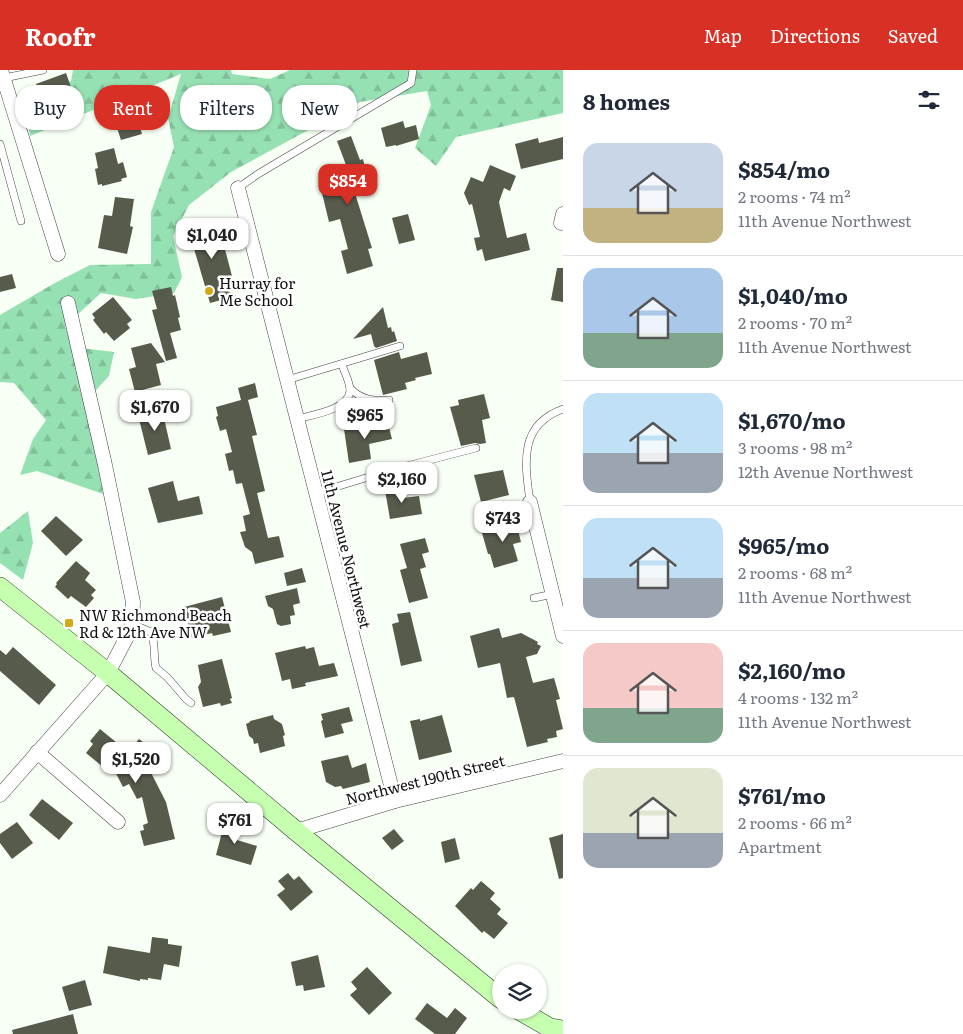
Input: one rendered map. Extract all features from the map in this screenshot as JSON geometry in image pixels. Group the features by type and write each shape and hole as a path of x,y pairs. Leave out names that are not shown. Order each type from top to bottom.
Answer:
{"main road":[{"path":"0,587 108,673 492,993"},
{"path":"534,1019 550,1028 563,1030"}],"street":[{"path":"3,74 58,254"},
{"name":"11th Avenue Northwest","path":"238,188 394,801"},
{"path":"0,795 108,673 132,627 133,602 105,465 68,303"},
{"path":"530,502 563,636"},
{"path":"38,752 118,822"},
{"name":"Northwest 190th Street","path":"296,831 394,801 563,761"}],"lane":[{"path":"3,74 43,70"},
{"path":"238,188 258,174 412,83 413,70"},
{"path":"0,144 21,220"},
{"path":"287,380 400,346"},
{"path":"342,364 350,387 355,394 363,399 388,400"},
{"path":"297,418 334,408 347,400 350,387"},
{"path":"530,502 526,470 527,447 532,433 541,421 563,410"},
{"path":"316,493 395,469 476,448"},
{"path":"534,598 553,594"},
{"path":"132,624 151,632 169,634"},
{"path":"151,632 154,640 156,668 191,703"}],"green space":[{"path":"73,70 231,70 232,74 270,79 290,70 563,70 563,113 456,137 436,166 415,148 431,105 427,91 357,104 357,85 282,85 282,130 308,130 231,172 189,205 173,236 182,277 174,293 136,299 101,293 65,326 72,347 114,352 109,376 85,402 94,437 103,494 37,471 20,475 33,439 46,420 14,383 0,382 0,315 90,265 151,264 151,212 174,147 170,128 170,111 181,74 154,85 94,85 94,110 84,114 84,85 63,85 71,81"},
{"path":"29,130 45,130 30,136"},
{"path":"28,511 33,543 23,580 0,563 0,533"}],"building":[{"path":"66,73 70,85 36,85"},
{"path":"403,121 405,128 416,125 419,139 386,147 381,128"},
{"path":"118,130 141,130 142,134 121,140"},
{"path":"351,136 360,160 363,159 367,176 355,179 358,189 354,190 372,248 368,249 373,266 347,274 341,251 348,249 340,219 329,222 322,193 326,192 320,172 346,165 337,141"},
{"path":"563,137 563,159 521,169 515,144 538,138 539,143"},
{"path":"114,148 118,164 123,162 127,177 121,179 122,181 102,186 102,184 98,185 95,169 98,168 95,153"},
{"path":"490,165 516,176 510,191 504,188 499,202 507,238 526,233 530,250 485,261 482,249 477,251 474,238 480,237 472,204 469,205 464,193 471,177 483,182"},
{"path":"115,197 134,199 130,226 133,227 127,254 98,248 104,215 112,216"},
{"path":"408,214 415,240 399,244 392,218"},
{"path":"217,219 232,276 224,288 236,296 210,303 192,242 193,237 190,226"},
{"path":"557,268 563,268 563,302 551,300"},
{"path":"12,274 16,288 0,292 0,277"},
{"path":"171,287 173,296 175,295 181,330 170,333 177,358 166,361 152,310 157,309 152,291"},
{"path":"113,297 132,320 127,324 130,328 114,341 106,332 104,334 93,320 95,318 92,314"},
{"path":"383,307 388,328 391,327 392,332 394,331 397,341 376,348 371,334 353,339"},
{"path":"151,343 165,362 156,364 161,385 135,392 129,369 136,367 131,348"},
{"path":"399,352 401,359 427,352 432,374 415,378 416,380 405,383 407,389 383,395 374,360"},
{"path":"255,383 258,397 248,400 257,435 252,436 265,491 257,493 268,538 279,536 284,557 255,564 252,552 245,547 240,532 246,531 243,516 250,514 242,483 236,484 233,470 229,471 225,454 232,452 226,429 220,431 216,417 218,416 216,407 241,400 238,388"},
{"path":"484,394 490,418 482,420 486,443 461,446 450,407 459,405 458,400"},
{"path":"162,409 171,449 148,455 138,415"},
{"path":"387,420 392,439 369,444 371,459 349,463 344,429"},
{"path":"503,470 509,495 481,502 474,475"},
{"path":"173,481 178,501 199,496 203,514 158,523 148,488"},
{"path":"402,487 403,498 419,496 422,514 390,519 385,490"},
{"path":"56,516 83,540 66,556 41,531"},
{"path":"515,518 521,542 513,544 518,561 494,568 482,533 501,527 500,522"},
{"path":"425,538 429,552 422,554 426,567 420,569 428,598 409,603 400,570 407,568 400,544"},
{"path":"76,561 90,573 85,580 96,590 91,595 94,598 86,607 71,596 68,599 55,587 56,583"},
{"path":"302,568 306,582 287,586 284,573"},
{"path":"297,588 300,603 293,605 295,615 290,616 291,624 281,626 277,624 273,609 268,606 265,596"},
{"path":"222,597 231,632 213,636 212,633 192,638 184,607"},
{"path":"410,612 422,661 401,666 392,624 399,622 397,614"},
{"path":"499,628 502,638 521,633 538,642 537,644 541,646 537,654 526,657 533,683 554,678 560,699 556,700 563,729 556,731 557,737 547,739 548,742 527,747 514,697 507,698 500,663 478,668 470,636"},
{"path":"305,646 306,649 314,647 319,666 334,663 338,676 305,683 306,686 292,689 290,679 282,681 275,653"},
{"path":"13,647 56,685 39,705 0,671 0,650 6,655"},
{"path":"222,659 232,703 221,706 220,703 203,707 198,687 201,682 198,665"},
{"path":"349,707 353,721 341,724 344,733 325,738 321,714"},
{"path":"273,715 274,719 282,724 285,746 260,753 258,743 254,744 253,739 249,736 246,724 250,721"},
{"path":"442,715 452,752 419,760 410,721 420,719 420,721"},
{"path":"100,729 128,752 139,739 149,747 142,755 166,802 175,839 144,846 140,831 144,830 143,825 148,823 142,797 137,799 129,784 123,787 109,760 103,767 86,753 93,744 90,741"},
{"path":"348,755 352,768 366,763 370,782 343,789 341,786 335,787 326,782 321,761"},
{"path":"42,799 73,823 59,840 29,815"},
{"path":"225,821 242,826 237,840 257,846 251,865 216,855"},
{"path":"17,822 33,843 12,859 0,843 0,834"},
{"path":"394,829 404,841 392,850 382,838"},
{"path":"563,834 563,878 559,879 549,838"},
{"path":"455,838 460,859 445,863 441,842"},
{"path":"288,873 294,880 299,876 313,892 291,911 277,895 285,889 278,881"},
{"path":"481,881 495,893 490,899 501,909 497,914 508,923 494,939 484,931 482,933 455,906 471,888 473,890"},
{"path":"152,937 168,939 168,944 182,946 179,967 164,964 161,980 148,978 148,980 140,979 140,981 103,973 108,946 150,953"},
{"path":"318,955 325,987 304,991 303,985 296,986 291,962"},
{"path":"367,967 392,993 369,1015 350,995 357,989 351,982"},
{"path":"85,980 92,1005 69,1011 62,987"},
{"path":"427,1003 447,1018 455,1008 467,1018 455,1034 435,1034 415,1019"},
{"path":"73,1014 78,1034 13,1034 12,1030"}],"place":[{"name":"Hurray for Me School","path":"209,291"},
{"name":"NW Richmond Beach Rd & 12th Ave NW","path":"69,623"}]}
